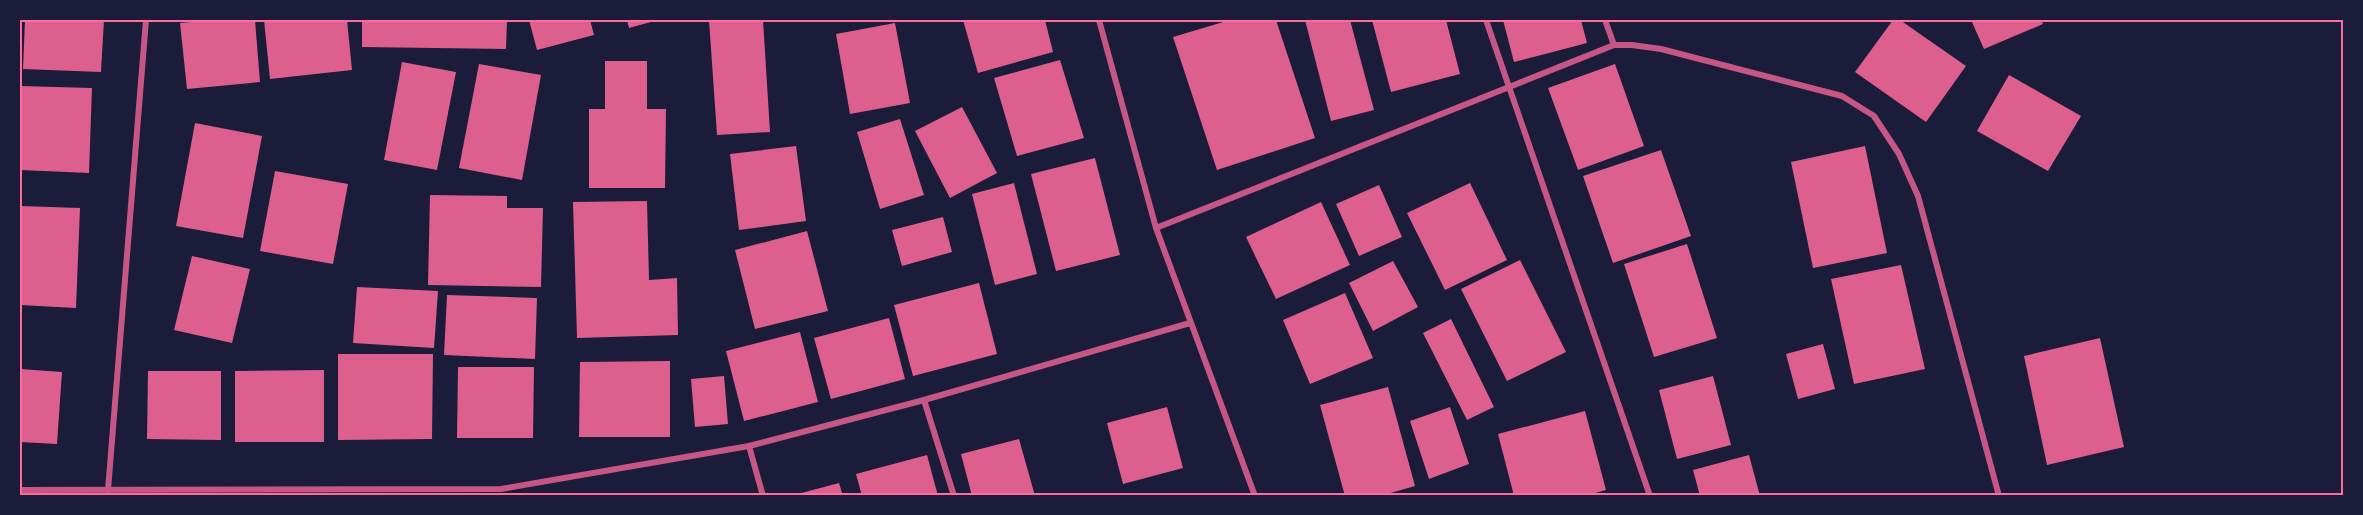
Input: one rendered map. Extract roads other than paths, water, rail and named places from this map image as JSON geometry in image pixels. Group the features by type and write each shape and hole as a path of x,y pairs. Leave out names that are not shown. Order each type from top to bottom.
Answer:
{"street":[{"path":"108,490 146,20"},
{"path":"1099,20 1156,228 1255,495"},
{"path":"1486,20 1650,495"},
{"path":"1605,20 1614,45"},
{"path":"1156,228 1614,45 1632,45 1661,50 1842,96 1874,116 1899,154 1918,196 1999,495"},
{"path":"20,490 501,489 749,447 924,400 1190,323"},
{"path":"924,400 954,495"},
{"path":"749,447 763,495"}]}
